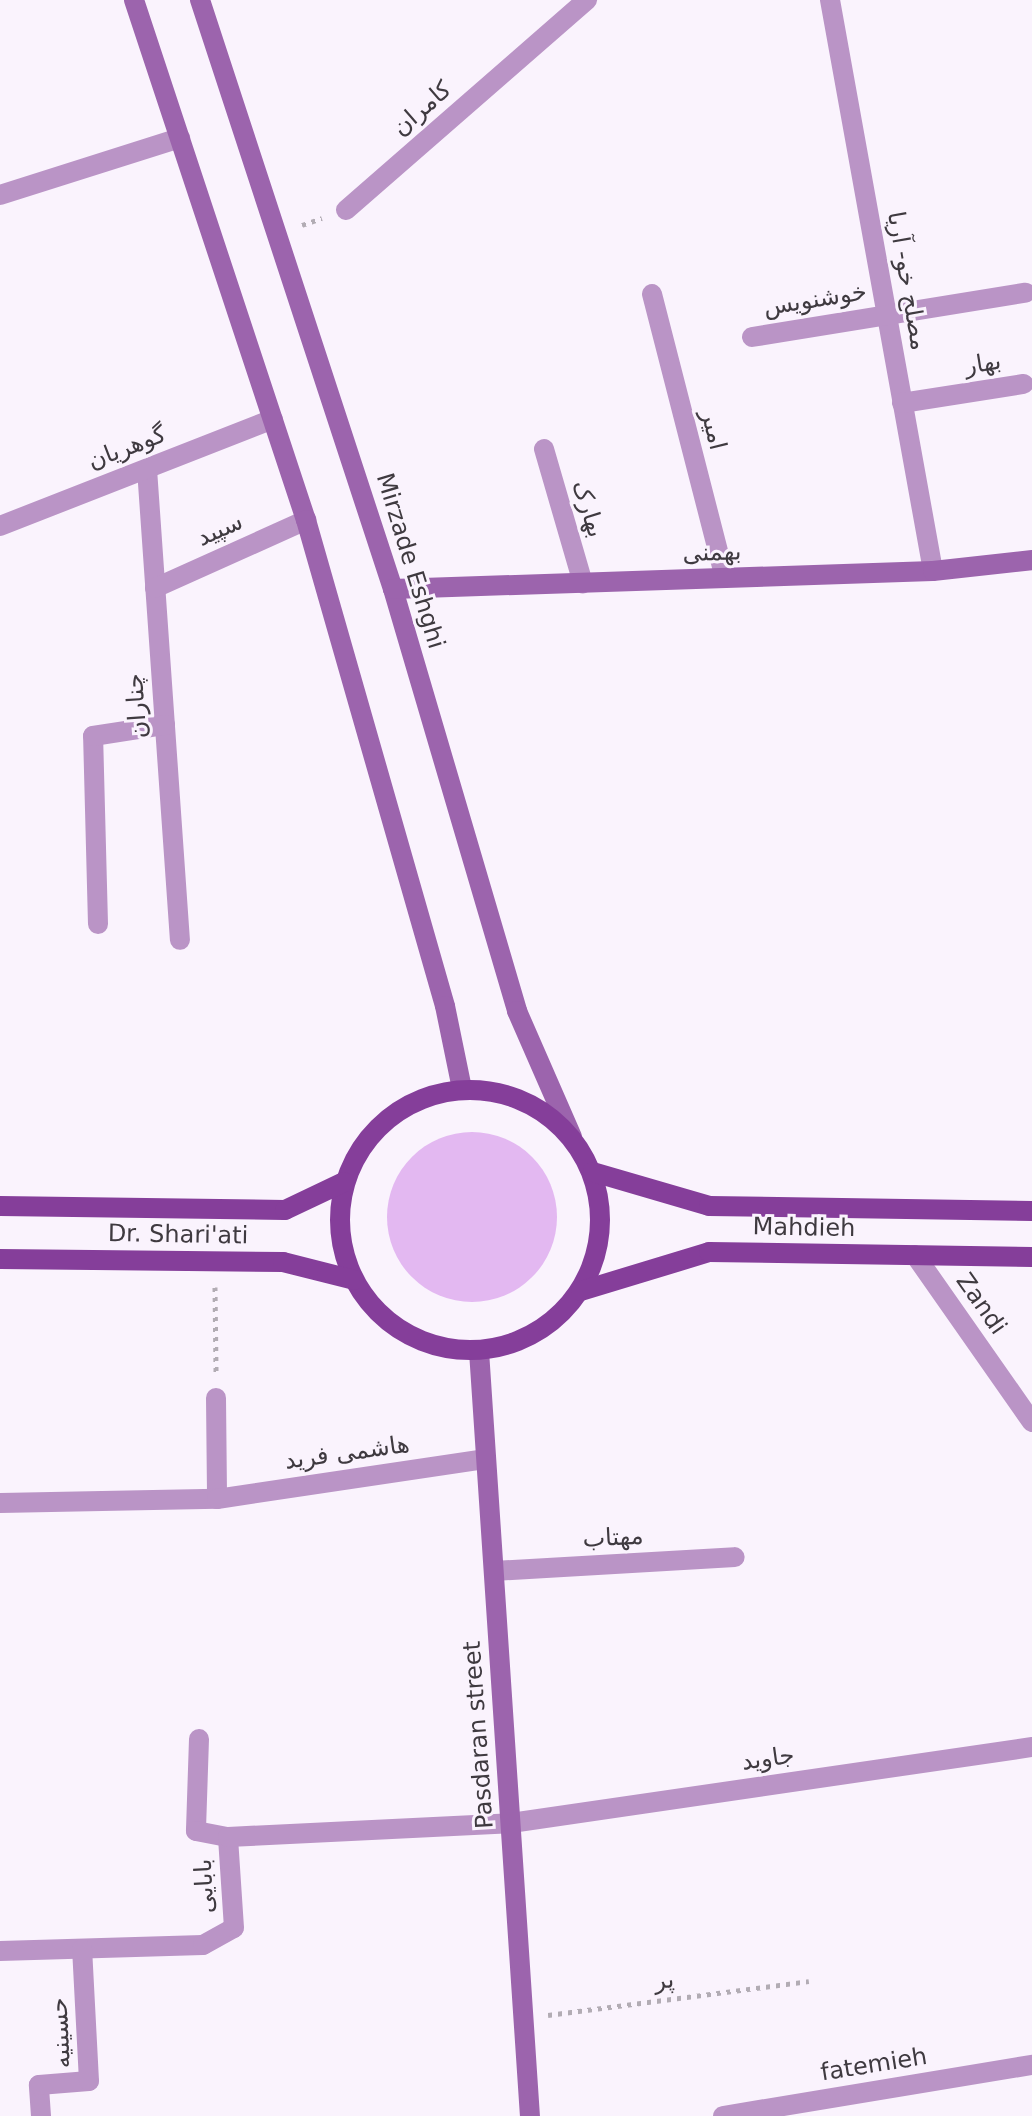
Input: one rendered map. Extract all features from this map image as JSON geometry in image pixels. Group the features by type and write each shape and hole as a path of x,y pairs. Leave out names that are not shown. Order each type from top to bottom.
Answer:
{"main road":[{"path":"134,0 306,520 445,1006 462,1089"},
{"name":"Mirzade Eshghi","path":"200,0 393,589 517,1011 572,1137"},
{"name":"بهمنی","path":"393,589 933,571 1032,560"},
{"path":"462,1089 504,1093 541,1109 572,1137 593,1172 602,1212 599,1240 581,1291 554,1321 518,1342 479,1351 441,1347 405,1334 376,1311 354,1280 342,1249 344,1182 361,1146 389,1117 423,1097 462,1089"},
{"name":"Mahdieh","path":"593,1172 709,1206 1032,1211"},
{"name":"Dr. Shari'ati","path":"0,1206 285,1210 344,1182"},
{"name":"Mahdieh","path":"581,1291 709,1252 1032,1257"},
{"name":"Dr. Shari'ati","path":"0,1259 283,1262 354,1280"},
{"name":"Pasdaran street","path":"479,1351 530,2116"}],"street":[{"name":"کامران","path":"346,210 587,0"},
{"name":"مصلح خو- آریا","path":"830,0 933,571"},
{"path":"0,195 180,138"},
{"name":"خوشنویس","path":"752,337 1025,293"},
{"name":"امیر","path":"652,294 725,578"},
{"name":"بهار","path":"902,403 1024,384"},
{"name":"گوهریان","path":"0,526 273,419"},
{"name":"بهارک","path":"544,449 583,583"},
{"name":"چناران","path":"147,469 180,940"},
{"name":"سپید","path":"155,588 306,520"},
{"path":"98,924 93,736 165,725"},
{"name":"Zandi","path":"915,1255 1032,1422"},
{"path":"216,1398 217,1499"},
{"name":"هاشمی فرید","path":"0,1503 217,1499 486,1459"},
{"name":"مهتاب","path":"494,1571 735,1557"},
{"path":"199,1739 196,1831 228,1837"},
{"name":"جاوید","path":"511,1823 1032,1747"},
{"name":"بابایی","path":"0,1951 203,1945 234,1928 228,1837 511,1823"},
{"name":"حسینیه","path":"41,2116 39,2085 89,2081 82,1949"},
{"name":"fatemieh","path":"723,2116 1032,2065"}],"path":[{"path":"278,233 346,210"},
{"path":"215,1261 216,1398"},
{"name":"پر","path":"524,2018 809,1981"}],"shaded area":[{"path":"472,1132 505,1138 532,1157 551,1184 557,1217 551,1250 532,1277 505,1296 472,1302 439,1296 412,1277 393,1250 387,1217 393,1184 412,1157 439,1138"}]}
